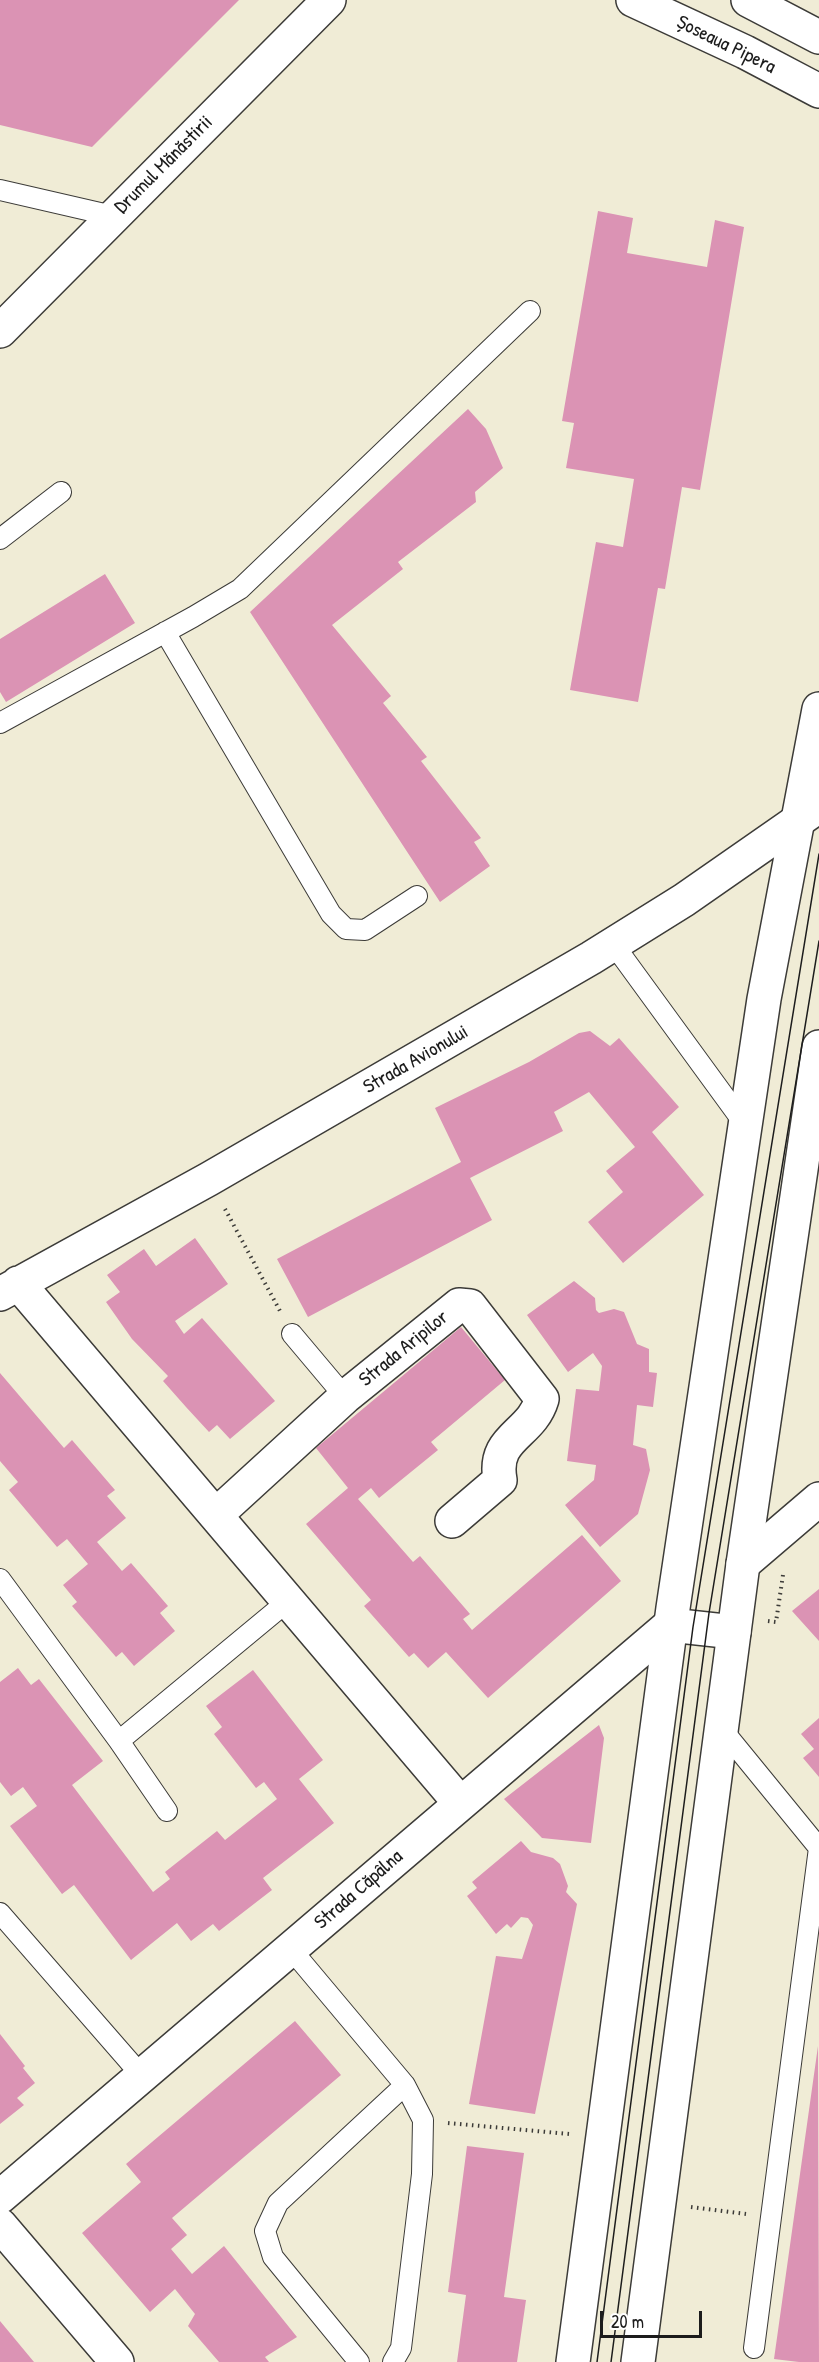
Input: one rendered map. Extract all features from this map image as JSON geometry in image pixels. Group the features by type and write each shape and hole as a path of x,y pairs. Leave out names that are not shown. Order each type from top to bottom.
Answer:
{"street":[{"name":"Drumul Mănăstirii","path":"0,331 329,0"},
{"name":"Șoseaua Pipera","path":"633,0 745,52 819,91"},
{"path":"748,0 819,37"},
{"path":"573,2362 670,1625 764,999 808,813 819,709"},
{"name":"Strada Avionului","path":"9,1288 209,1179 614,945 684,900 808,813"},
{"path":"638,2362 743,1564 819,1047"},
{"path":"9,1288 216,1515 460,1803"},
{"name":"Strada Aripilor","path":"216,1515 345,1397 459,1305 470,1306 542,1399 538,1413 502,1450 497,1463 500,1480 452,1521"},
{"path":"743,1564 819,1499"},
{"path":"670,1625 734,1632"},
{"name":"Strada Căpâlna","path":"0,2197 670,1625"},
{"path":"0,2225 117,2362"}],"lane":[{"path":"0,190 113,216"},
{"path":"0,723 240,589 530,311"},
{"path":"0,539 61,492"},
{"path":"165,632 331,914 346,929 365,930 417,896"},
{"path":"614,945 746,1126"},
{"path":"292,1334 345,1397"},
{"path":"0,1579 167,1810"},
{"path":"119,1741 288,1600"},
{"path":"721,1728 819,1848 754,2348"},
{"path":"0,1913 142,2076"},
{"path":"290,1948 405,2085 423,2120 421,2186 401,2348 393,2362"},
{"path":"359,2362 273,2257 265,2231 278,2203 405,2085"}],"path":[{"path":"209,1179 292,1334"},
{"path":"764,1621 776,1622 790,1524"},
{"path":"423,2120 603,2138"},
{"path":"660,2203 771,2217"}],"building":[{"path":"0,0 239,0 92,147 0,125"},
{"path":"598,211 633,218 627,253 707,267 715,220 744,227 700,490 682,487 665,589 658,588 638,702 570,690 596,542 623,547 634,479 566,468 574,423 562,421"},
{"path":"468,409 486,429 503,468 475,492 476,502 398,562 403,569 332,625 391,696 383,703 427,757 421,761 481,838 474,842 490,866 440,902 250,612"},
{"path":"105,574 135,623 6,702 0,692 0,639"},
{"path":"590,1031 610,1046 619,1038 679,1107 652,1132 704,1195 623,1263 588,1222 623,1192 606,1171 635,1147 589,1092 554,1112 563,1131 470,1178 492,1220 308,1317 277,1259 461,1162 435,1108 529,1062 579,1033"},
{"path":"195,1238 228,1284 175,1321 184,1334 202,1318 275,1401 230,1439 217,1425 209,1432 186,1407 163,1381 168,1376 132,1339 106,1302 120,1292 107,1275 144,1249 156,1266"},
{"path":"574,1281 595,1298 596,1310 599,1313 614,1309 624,1312 637,1344 649,1349 649,1372 657,1373 653,1407 637,1405 633,1445 646,1449 650,1470 638,1514 600,1547 565,1505 594,1480 596,1465 567,1461 576,1389 599,1391 602,1366 593,1353 568,1372 527,1315"},
{"path":"461,1327 505,1380 431,1442 438,1450 379,1498 371,1488 358,1499 413,1562 420,1556 470,1614 463,1619 472,1630 582,1535 621,1581 488,1698 446,1652 428,1668 414,1653 409,1657 364,1606 371,1600 306,1524 348,1488 316,1448"},
{"path":"0,1373 64,1448 72,1440 115,1490 107,1496 126,1518 97,1542 122,1571 131,1563 168,1606 160,1613 175,1631 134,1666 122,1652 116,1657 72,1606 77,1602 63,1585 88,1564 67,1539 57,1547 9,1490 18,1482 0,1461"},
{"path":"819,1589 819,1641 792,1611"},
{"path":"18,1668 31,1685 39,1679 103,1761 72,1785 153,1892 170,1879 165,1872 217,1831 225,1840 277,1799 264,1782 256,1788 214,1734 222,1727 206,1706 253,1670 323,1760 299,1779 334,1823 263,1878 272,1890 219,1931 213,1924 191,1941 177,1923 131,1960 74,1885 62,1894 10,1826 37,1806 23,1787 11,1796 0,1782 0,1682"},
{"path":"819,1718 819,1777 803,1758 814,1749 801,1734"},
{"path":"599,1725 604,1738 591,1843 542,1838 504,1799"},
{"path":"521,1841 531,1852 553,1858 560,1864 568,1886 566,1892 577,1904 535,2114 469,2104 496,1956 522,1959 533,1925 528,1918 521,1917 511,1928 507,1924 496,1934 467,1896 477,1888 472,1882"},
{"path":"295,2021 341,2075 172,2218 187,2235 171,2249 192,2274 224,2246 297,2337 265,2357 269,2362 219,2362 188,2326 195,2314 175,2289 150,2312 82,2233 141,2182 126,2164"},
{"path":"0,2034 35,2083 17,2098 24,2105 0,2124"},
{"path":"818,2046 819,2362 799,2362 774,2359"},
{"path":"467,2146 524,2153 504,2297 526,2300 517,2362 457,2362 466,2295 448,2292"},
{"path":"0,2321 34,2362 0,2362"}],"tram line":[{"path":"597,2362 693,1627 819,854"},
{"path":"611,2362 709,1613 819,941"}]}
